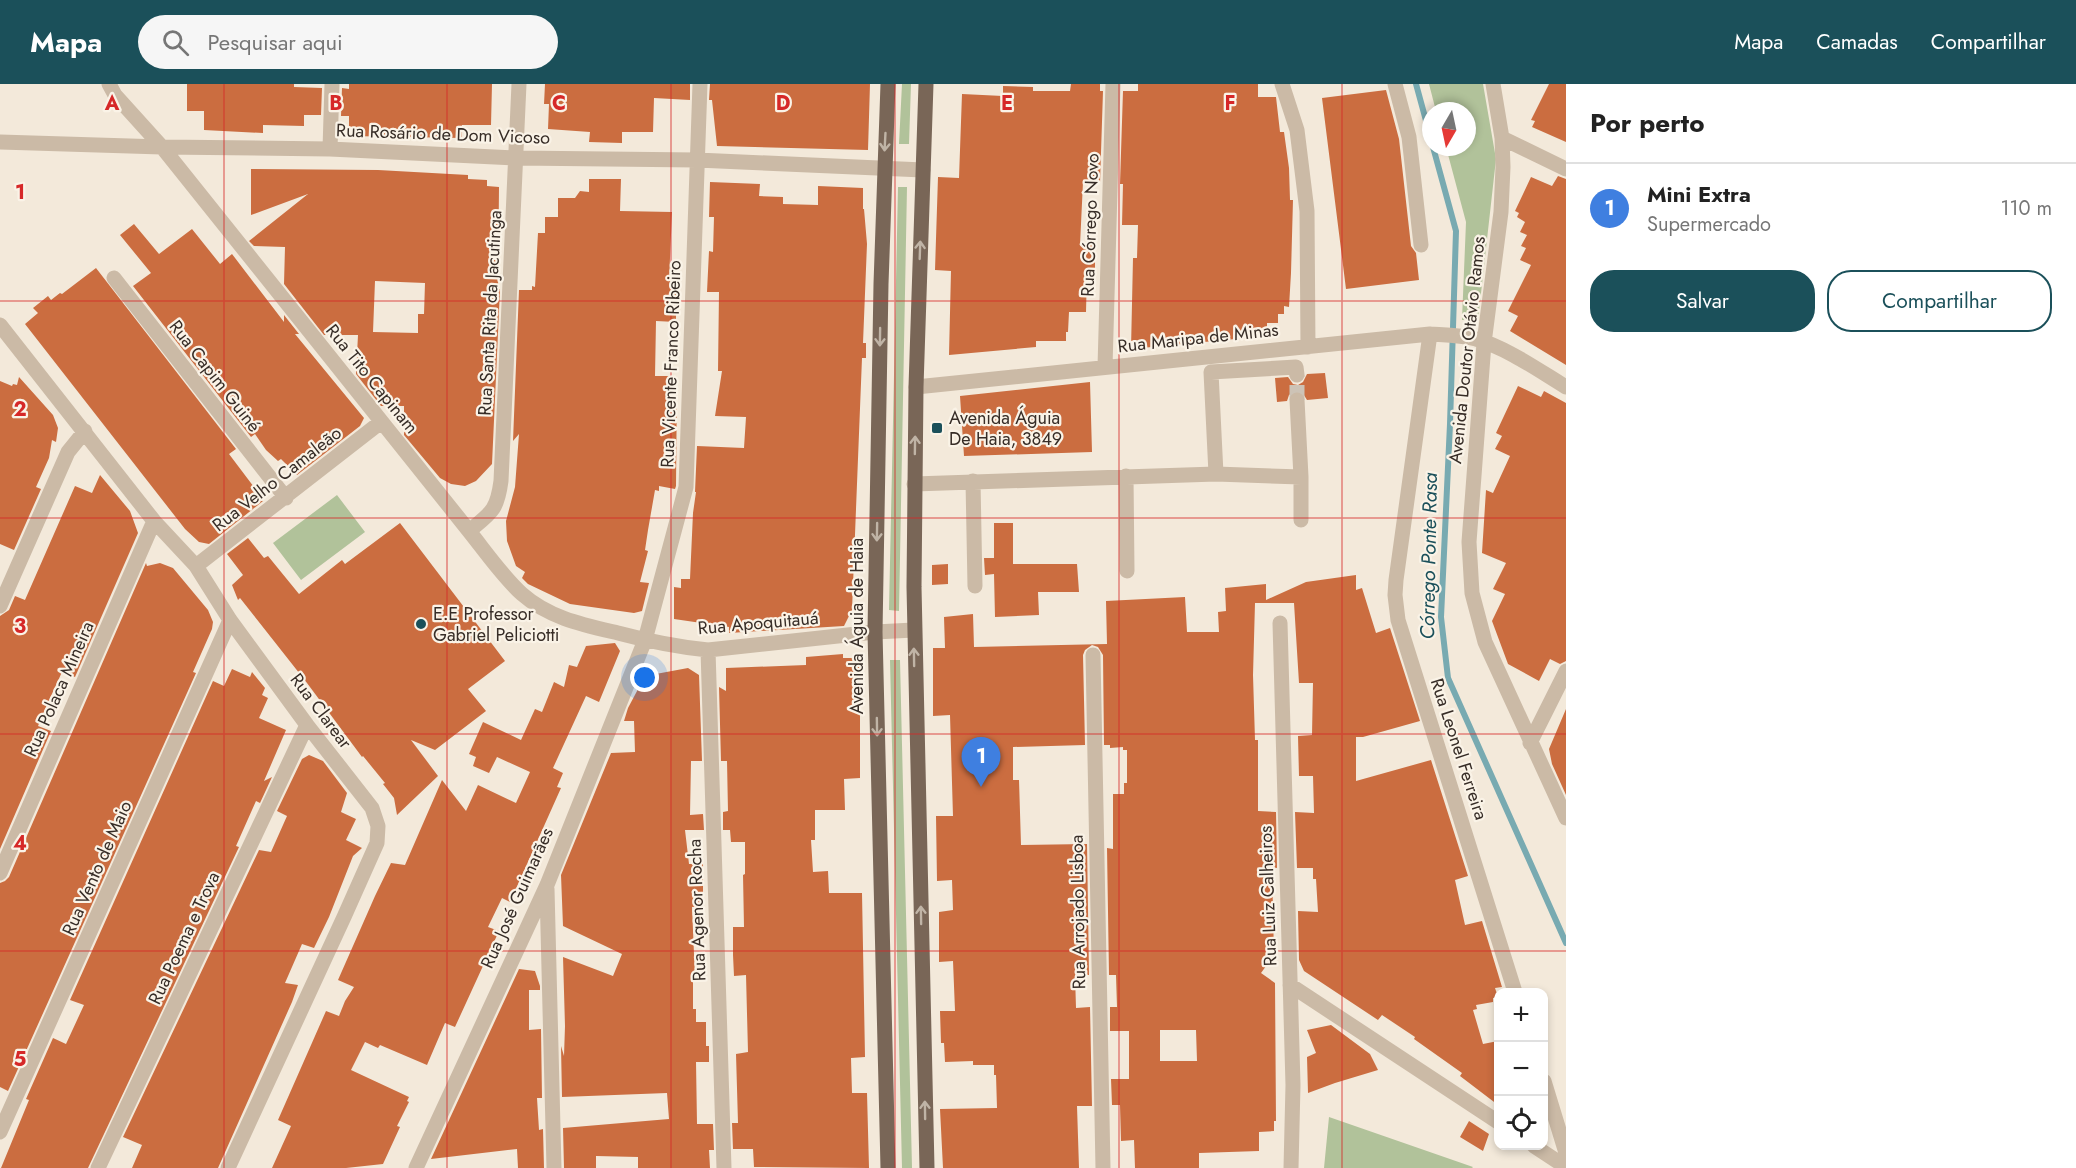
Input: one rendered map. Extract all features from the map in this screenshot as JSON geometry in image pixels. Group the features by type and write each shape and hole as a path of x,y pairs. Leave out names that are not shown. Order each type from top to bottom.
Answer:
{"main road":[{"name":"Avenida Águia de Haia","path":"888,84 884,169 875,632 888,1168"},
{"path":"926,84 916,387 914,630 927,1168"}],"street":[{"name":"Rua Tito Capinam","path":"109,84 115,95 162,147 521,594 543,610 574,622 645,640"},
{"path":"330,148 332,84"},
{"name":"Rua Santa Rita da Jacutinga","path":"469,531 493,511 499,497 501,481 519,84"},
{"name":"Rua Vicente Franco Ribeiro","path":"645,640 686,487 700,84"},
{"name":"Rua Córrego Novo","path":"1105,367 1113,84"},
{"path":"1282,84 1297,130 1307,211 1308,347"},
{"path":"1395,84 1408,136 1421,245"},
{"name":"Avenida Doutor Otávio Ramos","path":"1493,84 1502,138 1501,212 1480,341 1469,542 1472,593 1485,642 1566,818"},
{"path":"1502,138 1566,169"},
{"name":"Rua Rosário de Dom Vicoso","path":"0,142 162,147 330,148 517,158 697,160 923,170"},
{"name":"Rua Capim Guiné","path":"114,278 286,498"},
{"name":"Rua Maripa de Minas","path":"916,387 1432,334 1480,341 1507,353 1566,387"},
{"name":"Rua Leonel Ferreira","path":"1432,334 1396,579 1398,620 1513,988"},
{"name":"Rua Clarear","path":"3,336 85,431 154,521 196,566 230,620 307,725 372,808 378,826 377,843 228,1168"},
{"path":"1216,474 1211,372 1296,367 1297,375"},
{"path":"1297,400 1301,520"},
{"name":"Rua Velho Camaleão","path":"196,566 381,422"},
{"path":"0,606 68,452 85,431"},
{"path":"914,484 1216,474 1301,477"},
{"path":"1126,476 1127,571"},
{"path":"973,481 975,586"},
{"name":"Rua Polaca Mineira","path":"0,873 154,521"},
{"name":"Rua Vento de Maio","path":"0,1132 230,620"},
{"name":"Rua Luiz Calheiros","path":"1280,623 1293,1085 1291,1168"},
{"name":"Rua Apoquitauá","path":"645,640 708,650 914,630"},
{"name":"Rua José Guimarães","path":"416,1168 547,885 645,640"},
{"name":"Rua Agenor Rocha","path":"708,650 724,1168"},
{"name":"Rua Arrojado Lisboa","path":"1094,655 1102,1168"},
{"path":"1530,742 1566,671"},
{"name":"Rua Poema e Trova","path":"98,1168 307,725"},
{"path":"547,885 554,1168"},
{"path":"1290,985 1494,1119"},
{"path":"1548,1095 1566,1153"},
{"path":"1540,1150 1566,1167"}],"green space":[{"path":"902,84 911,84 909,144 899,144"},
{"path":"1429,84 1483,84 1496,159 1478,320 1462,320 1466,222 1448,156 1476,156 1476,102 1434,102"},
{"path":"898,187 907,187 899,611 889,610"},
{"path":"337,495 365,532 301,580 273,543"},
{"path":"890,660 900,660 912,1168 902,1168"},
{"path":"1329,1117 1473,1167 1324,1168"}],"building":[{"path":"187,84 294,84 294,87 322,88 321,115 304,115 304,126 263,125 263,133 204,130 204,111 187,111"},
{"path":"349,84 492,84 491,125 462,125 462,138 349,136 349,116 341,116 342,88 349,89"},
{"path":"545,84 690,84 690,100 654,98 653,132 622,132 622,143 589,142 590,132 548,129 549,104 544,104"},
{"path":"710,84 870,84 868,150 717,146 712,100 709,100"},
{"path":"1071,84 1100,84 1100,91 1103,91 1100,183 1083,182 1080,245 1095,245 1095,271 1087,271 1086,312 1069,312 1066,341 1036,341 1036,347 949,355 951,271 935,270 938,177 959,178 962,94 1003,96 1003,86 1033,87 1033,91 1070,91"},
{"path":"1138,84 1258,84 1258,97 1276,97 1280,132 1284,132 1289,168 1290,200 1293,200 1291,273 1289,307 1284,306 1284,314 1278,314 1278,323 1267,323 1267,336 1131,349 1133,258 1137,258 1138,225 1122,225 1123,184 1120,184 1123,91 1138,91"},
{"path":"1549,84 1566,84 1566,142 1532,127 1535,121 1531,120"},
{"path":"1386,90 1399,139 1411,246 1416,253 1419,280 1346,289 1322,98"},
{"path":"251,169 378,170 468,175 468,179 487,180 487,186 499,187 498,289 500,289 492,464 476,481 465,486 451,484 440,478 404,435 404,406 381,406 356,374 358,335 324,335 284,284 285,247 254,246 249,241 308,194 251,215","holes":["375,281 425,283 424,314 418,314 418,333 373,332"]},
{"path":"1558,176 1566,179 1566,365 1510,331 1518,316 1508,311 1531,265 1520,260 1526,248 1521,246 1527,235 1520,232 1525,222 1517,217 1519,213 1515,211 1531,177 1552,186"},
{"path":"589,179 621,179 620,211 672,212 669,281 676,282 676,322 656,321 655,376 676,376 677,380 676,486 675,489 659,486 659,491 655,490 645,550 648,551 640,582 649,583 642,611 634,613 570,604 528,584 522,578 525,572 516,566 507,541 506,521 515,487 519,434 513,441 519,290 532,290 532,286 535,287 538,233 545,233 545,217 558,217 558,198 575,198 580,191 589,192"},
{"path":"710,182 760,184 759,196 783,197 783,204 818,205 818,186 863,188 867,244 863,343 866,343 866,358 862,358 852,610 844,626 729,633 729,627 674,619 674,587 681,588 681,579 690,579 697,446 744,448 746,417 715,416 722,371 718,371 719,292 707,292 709,251 713,252 714,217 709,217"},
{"path":"134,224 159,254 192,229 220,264 232,254 284,322 284,315 299,334 295,334 364,418 360,426 297,475 281,459 278,461 266,450 255,434 251,437 133,286 151,273 120,235"},
{"path":"96,268 236,449 229,454 263,501 209,544 199,542 185,529 25,324 38,313 33,308 48,296 51,300 60,293 62,294"},
{"path":"1325,373 1328,398 1307,400 1302,392 1296,390 1289,395 1287,401 1277,402 1275,378 1288,377 1293,384 1298,385 1303,382 1307,374"},
{"path":"19,377 53,415 58,428 56,442 52,440 49,458 36,487 41,489 14,550 0,544 0,381 12,386 17,385"},
{"path":"1090,382 1092,452 964,456 960,396"},
{"path":"1518,386 1541,397 1544,391 1566,403 1566,661 1560,664 1550,659 1539,681 1508,664 1492,621 1505,594 1493,589 1506,563 1482,553 1486,490 1493,493 1510,456 1495,449 1502,436 1496,433"},
{"path":"100,475 130,511 138,533 75,677 62,672 45,709 38,726 51,731 0,849 0,616 9,610 15,596 25,600 75,486 92,493"},
{"path":"400,523 505,661 468,689 486,711 435,750 411,740 438,776 397,815 394,798 383,784 385,783 362,757 240,598 238,600 232,585 243,575 227,554 248,538 264,558 268,556 299,594 342,560 345,564"},
{"path":"994,523 1013,523 1013,564 1077,564 1079,592 1038,592 1039,615 995,617 994,574 985,575 984,558 994,558"},
{"path":"146,563 147,566 160,563 173,568 208,610 213,622 212,629 193,672 196,673 8,1091 0,1087 0,883 9,877"},
{"path":"948,564 948,584 932,585 932,565"},
{"path":"1356,575 1356,590 1362,588 1376,633 1390,628 1420,721 1356,737 1356,781 1431,760 1468,876 1455,880 1465,925 1482,921 1502,987 1494,988 1493,1002 1476,1005 1477,1009 1473,1010 1483,1044 1494,1042 1494,1102 1460,1076 1462,1073 1414,1039 1415,1037 1382,1015 1378,1020 1304,971 1299,960 1298,911 1318,912 1313,868 1297,868 1295,812 1314,813 1313,776 1299,776 1298,736 1312,735 1313,683 1299,683 1294,603 1255,603 1253,675 1255,740 1258,740 1258,811 1276,812 1277,868 1272,867 1274,955 1261,973 1275,983 1276,1121 1274,1121 1274,1131 1259,1132 1259,1151 1199,1153 1199,1168 1135,1168 1134,1140 1121,1141 1120,1105 1112,1105 1111,1079 1129,1079 1129,1031 1110,1031 1110,1007 1117,1007 1116,975 1109,975 1107,848 1113,849 1113,794 1124,794 1124,783 1127,783 1127,750 1123,750 1123,747 1110,748 1110,745 1104,745 1103,655 1098,647 1092,645 1085,650 1083,655 1085,745 1013,747 1013,780 1019,780 1021,845 1087,844 1089,975 1075,975 1076,1008 1090,1007 1092,1106 1077,1106 1079,1168 943,1168 940,1109 997,1108 994,1065 973,1065 973,1061 945,1062 944,1043 941,1043 940,1011 955,1011 953,961 939,962 939,912 953,910 952,880 937,881 936,816 953,816 950,715 933,716 933,648 945,648 944,617 973,614 974,647 1107,644 1106,601 1185,597 1187,632 1219,632 1218,612 1226,611 1225,588 1266,584 1266,600 1306,582","holes":["1160,1030 1196,1030 1197,1061 1160,1061"]},
{"path":"615,643 620,651 599,702 586,696 553,768 563,773 557,787 561,788 510,902 502,898 488,927 499,931 455,1027 445,1023 427,1065 380,1045 378,1048 365,1042 351,1070 409,1097 407,1101 409,1102 397,1126 400,1127 383,1164 346,1168 272,1168 291,1126 278,1120 326,1011 339,1016 354,987 338,980 391,863 405,865 442,780 466,811 478,785 516,803 530,772 497,757 489,773 473,766 476,757 469,754 483,722 521,740 535,709 542,712 554,682 564,687 569,665 577,667 586,646"},
{"path":"843,654 843,658 857,658 860,671 860,778 844,779 845,810 815,810 815,840 811,840 813,872 828,871 829,893 862,893 865,1057 851,1058 852,1093 867,1093 869,1168 754,1167 753,1149 733,1149 732,1123 738,1123 736,1054 748,1052 746,975 734,976 733,955 733,927 744,927 745,842 731,842 730,830 723,830 723,812 728,811 727,761 721,761 719,687 726,691 726,668 806,665 806,657"},
{"path":"688,668 699,675 702,761 691,761 690,815 703,814 704,830 685,830 689,864 703,864 703,906 692,907 695,978 693,978 693,1009 696,1009 696,1022 706,1022 706,1046 709,1046 709,1062 696,1062 697,1124 713,1124 714,1150 709,1150 710,1168 638,1168 638,1157 596,1156 596,1168 564,1168 563,1128 669,1119 667,1093 562,1097 561,1046 564,1056 565,1026 563,957 613,976 622,954 563,926 561,875 611,753 635,752 634,721 624,721 628,708 645,676"},
{"path":"232,669 250,677 252,672 265,688 262,695 268,698 259,718 286,730 264,781 272,777 260,803 256,801 236,846 239,847 88,1168 1,1168 29,1100 26,1099 53,1038 66,1044 84,1005 70,1000 213,681 224,686"},
{"path":"1566,709 1566,795 1552,764 1549,749"},
{"path":"309,755 323,761 347,793 341,812 356,819 346,840 362,848 353,856 314,948 302,944 285,983 298,985 292,1002 218,1168 132,1168 142,1145 123,1137 259,850 271,852 287,816 277,811 302,759"},
{"path":"519,969 535,971 540,986 540,990 529,990 529,1030 541,1029 542,1098 537,1098 539,1130 543,1129 544,1168 518,1168 517,1149 431,1159"},
{"path":"1331,1025 1370,1054 1378,1070 1308,1093 1307,1057 1316,1053 1307,1030"},
{"path":"1469,1121 1489,1134 1483,1151 1460,1137"}],"waterway":[{"name":"Córrego Ponte Rasa","path":"1416,84 1422,106"},
{"name":"Córrego Ponte Rasa","path":"1435,156 1456,231 1441,617 1448,678 1566,943"}],"tunnel":[{"path":"1297,375 1297,400"}],"place":[{"name":"Avenida Águia De Haia, 3849","path":"937,428"},
{"name":"E.E Professor Gabriel Peliciotti","path":"421,624"},
{"name":"Mini Extra","path":"981,787"}]}
